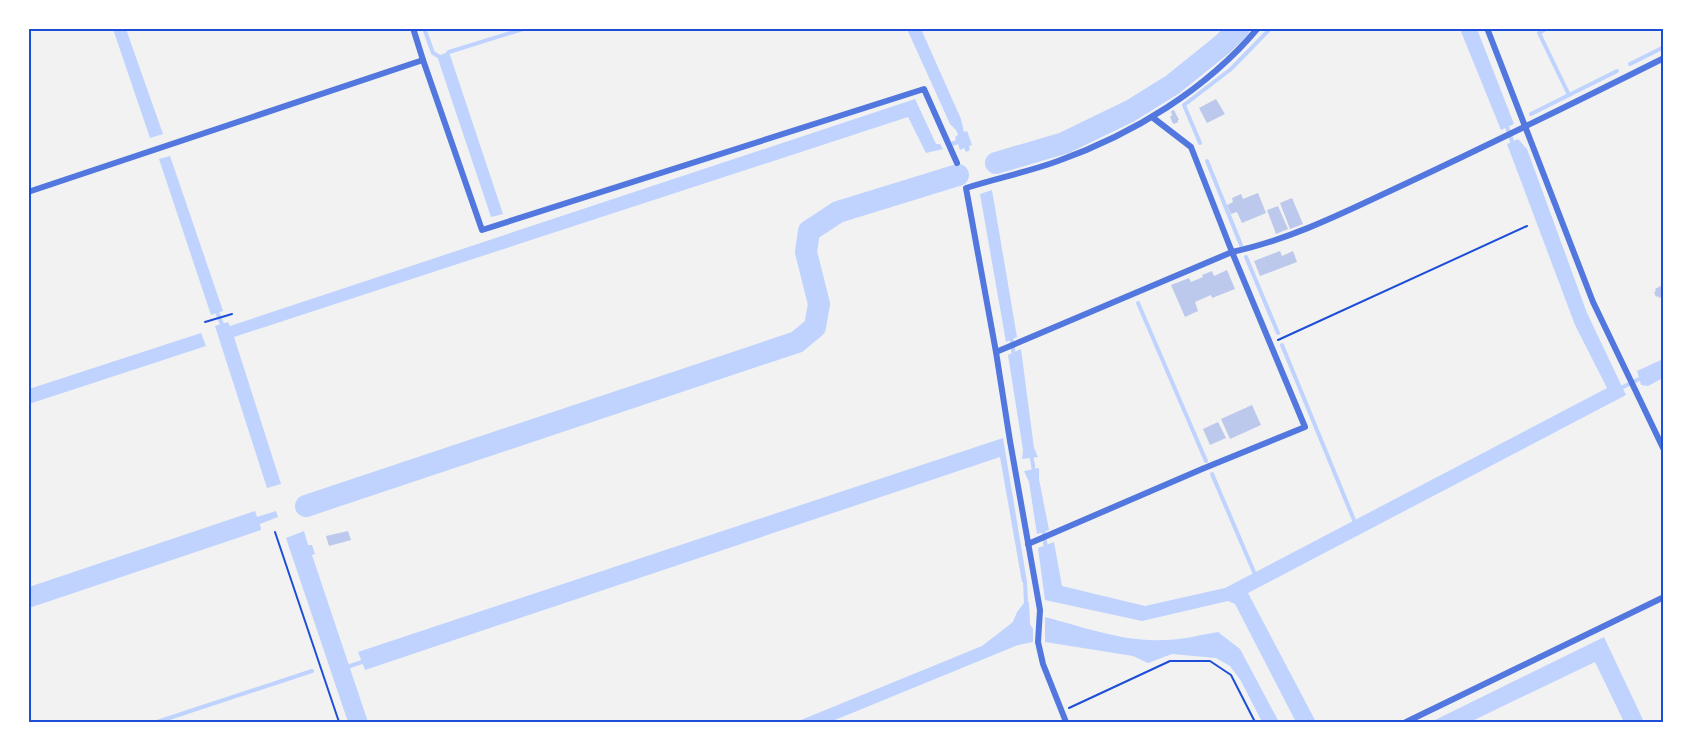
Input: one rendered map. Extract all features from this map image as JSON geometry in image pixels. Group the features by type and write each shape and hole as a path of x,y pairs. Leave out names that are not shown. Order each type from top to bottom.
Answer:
{"street":[{"path":"413,28 482,230 924,89 957,163"},
{"path":"1066,723 1043,664 1038,642 1040,610 966,188 1057,161 1091,148 1152,117 1217,69 1258,28"},
{"path":"1487,28 1593,302 1664,450"},
{"path":"996,352 1232,252 1304,231 1526,127 1664,58"},
{"path":"28,192 423,60"},
{"path":"1028,544 1305,427 1191,147 1152,117"},
{"path":"1406,723 1664,597"}],"path":[{"path":"1270,344 1527,226"},
{"path":"205,322 232,314"},
{"path":"275,532 339,723"},
{"path":"1061,711 1170,661 1210,661 1231,675 1255,723"}],"water":[{"path":"113,29 126,29 163,134 150,138"},
{"path":"907,29 921,29 961,119 964,132 967,131 972,145 966,152 964,148 960,150 958,144 953,146 951,142 956,140 955,137 958,135 950,124"},
{"path":"1460,29 1477,29 1514,124 1501,130"},
{"path":"449,52 503,214 491,217 437,56"},
{"path":"915,99 936,144 940,144 943,149 926,153 908,117 234,337 281,484 267,488 215,326 228,322 230,326"},
{"path":"1518,139 1527,149 1587,313 1626,395 1248,593 1316,722 1296,722 1235,604 1228,601 1142,621 1045,600 1038,548 1054,542 1062,586 1145,606 1225,588 1607,388 1575,325 1507,144"},
{"path":"170,156 223,311 211,315 159,159"},
{"path":"992,190 1017,337 1006,342 980,194"},
{"path":"201,333 206,346 29,404 29,389"},
{"path":"1021,349 1034,448 1038,457 1022,459 1023,450 1008,355"},
{"path":"1663,359 1663,378 1648,386 1641,385 1637,371"},
{"path":"1003,438 1027,582 1022,582 1000,457 365,670 358,652"},
{"path":"1039,468 1049,530 1037,534 1029,482 1024,471"},
{"path":"255,511 257,517 276,511 278,517 260,524 261,530 29,608 29,587"},
{"path":"304,531 308,545 312,545 315,554 312,555 368,722 348,722 286,538"},
{"path":"1029,602 1033,642 1018,645 830,722 796,722 982,646 1013,622 1024,603"},
{"path":"1045,617 1133,639 1177,639 1218,632 1240,649 1279,722 1262,722 1241,681 1230,666 1216,658 1172,654 1148,663 1133,656 1045,642"},
{"path":"1604,637 1644,722 1624,722 1595,662 1470,722 1431,722"}],"building":[{"path":"1216,99 1225,114 1207,123 1199,108"},
{"path":"1174,110 1179,120 1174,124 1170,116 1172,116 1171,111"},
{"path":"1258,193 1266,213 1242,223 1237,212 1231,214 1227,205 1233,202 1232,198 1241,194 1243,199"},
{"path":"1292,198 1303,224 1290,229 1280,203"},
{"path":"1278,206 1288,229 1276,234 1267,210"},
{"path":"1280,251 1282,256 1293,251 1297,262 1260,276 1254,261"},
{"path":"1227,270 1235,289 1195,302 1198,311 1185,317 1171,285 1189,278 1191,282 1212,271 1214,276"},
{"path":"1663,285 1664,296 1656,297 1655,289"},
{"path":"1252,405 1261,425 1230,439 1221,419"},
{"path":"1218,422 1226,438 1210,445 1203,429"},
{"path":"348,531 351,540 329,546 326,536"}],"waterway":[{"path":"424,28 433,53 440,57"},
{"path":"446,56 449,52 526,28"},
{"path":"996,163 1064,143 1130,111 1172,85 1223,44 1239,28"},
{"path":"1200,143 1184,105 1231,69 1271,28"},
{"path":"1547,28 1539,33 1569,95"},
{"path":"1630,64 1664,47"},
{"path":"1531,114 1617,71"},
{"path":"1507,127 1512,141"},
{"path":"1207,161 1241,245"},
{"path":"306,506 797,342 815,327 819,304 806,252 809,231 838,212 958,175"},
{"path":"1246,257 1278,333"},
{"path":"1138,303 1206,461"},
{"path":"216,309 223,327"},
{"path":"1011,335 1014,357"},
{"path":"1282,345 1354,520"},
{"path":"1623,387 1639,379"},
{"path":"1031,453 1034,472"},
{"path":"1212,474 1254,572"},
{"path":"1043,527 1046,549"},
{"path":"1025,582 1026,603"},
{"path":"347,667 362,662"},
{"path":"157,722 312,671"}]}
